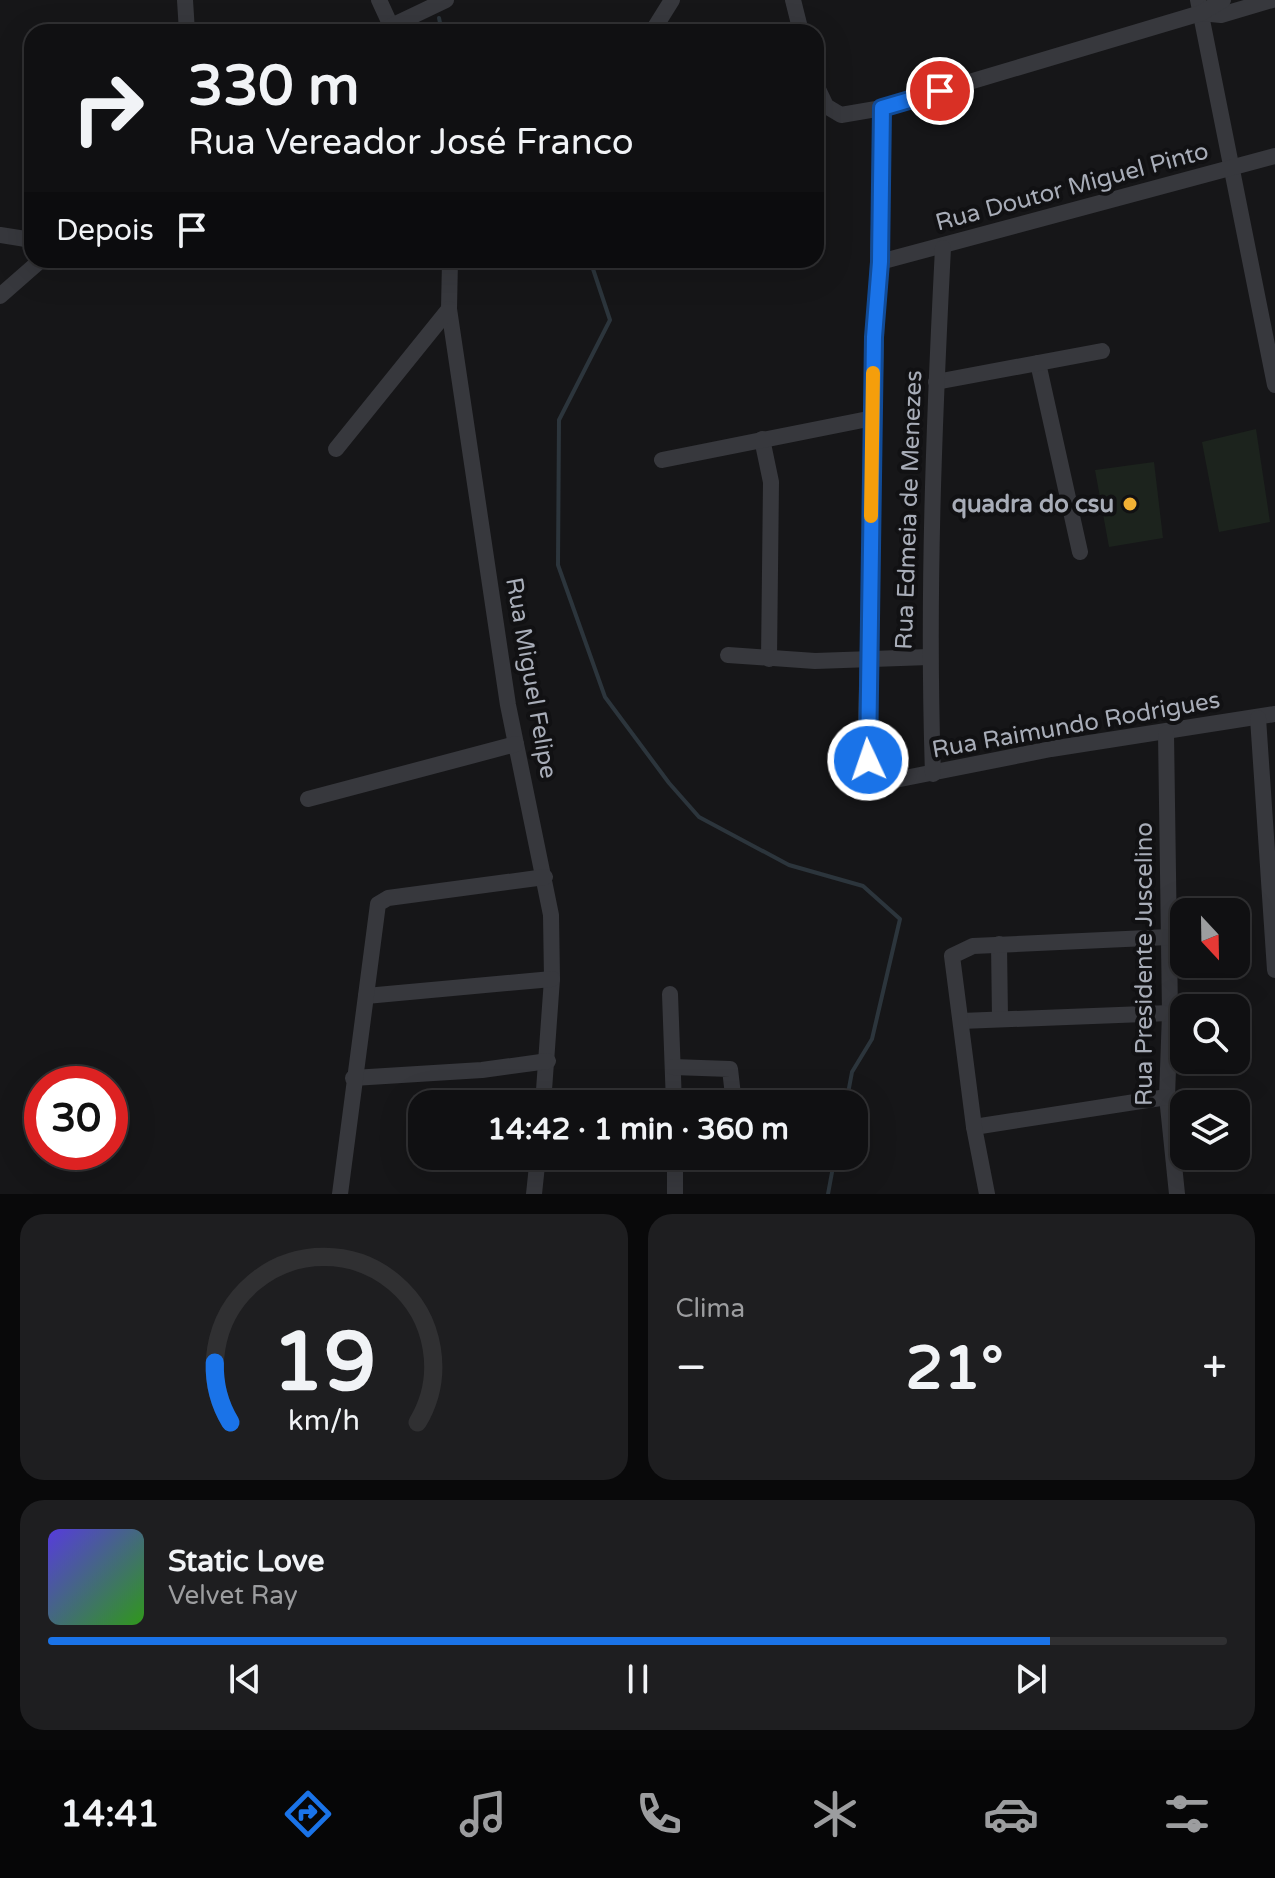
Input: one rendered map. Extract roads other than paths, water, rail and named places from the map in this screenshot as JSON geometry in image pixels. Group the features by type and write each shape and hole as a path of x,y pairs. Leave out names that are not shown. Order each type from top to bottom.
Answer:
{"street":[{"path":"185,0 186,24"},
{"path":"379,0 384,24"},
{"path":"393,24 420,6 446,0"},
{"path":"657,24 672,0"},
{"path":"793,0 799,24"},
{"path":"824,98 832,112 854,113 882,108 1223,0"},
{"path":"1199,6 1221,15 1272,0"},
{"path":"1199,6 1275,385"},
{"path":"869,660 874,337 880,262 882,108"},
{"name":"Rua Doutor Miguel Pinto","path":"880,262 943,248 1275,156"},
{"path":"0,235 24,239"},
{"name":"Rua Edmeia de Menezes","path":"933,774 929,657 936,382 943,248"},
{"path":"0,296 32,268"},
{"name":"Rua Miguel Felipe","path":"450,268 449,309 516,744 551,915 552,979 545,1090"},
{"path":"336,449 449,309"},
{"path":"936,382 1102,351"},
{"path":"1038,363 1080,552"},
{"path":"662,460 873,418"},
{"path":"762,439 771,482 769,659"},
{"path":"728,655 769,659 869,660 929,657"},
{"name":"Rua Raimundo Rodrigues","path":"869,660 866,723 869,767 874,777 885,782 1051,749 1275,714"},
{"path":"1258,718 1275,970"},
{"name":"Rua Presidente Juscelino","path":"1166,733 1170,1013 1167,1097 1177,1194"},
{"path":"308,799 516,744"},
{"path":"340,1194 376,909 381,902 545,877"},
{"path":"987,1194 974,1127 952,956 961,950 999,944 1169,937"},
{"path":"999,944 1000,1018"},
{"path":"366,996 552,979"},
{"path":"670,994 674,1090"},
{"path":"961,1021 1170,1013"},
{"path":"353,1078 456,1072 548,1061"},
{"path":"673,1067 730,1069 732,1090"},
{"path":"974,1127 1167,1097"},
{"path":"534,1194 537,1170"},
{"path":"675,1170 675,1194"}],"waterway":[{"path":"439,18 440,24"},
{"path":"593,268 610,320 559,420 558,565 605,697 669,783 699,817 789,865 863,886 900,919 872,1039 852,1072 849,1090"},
{"path":"828,1194 832,1170"}],"place":[{"name":"quadra do csu","path":"1130,504"}]}
